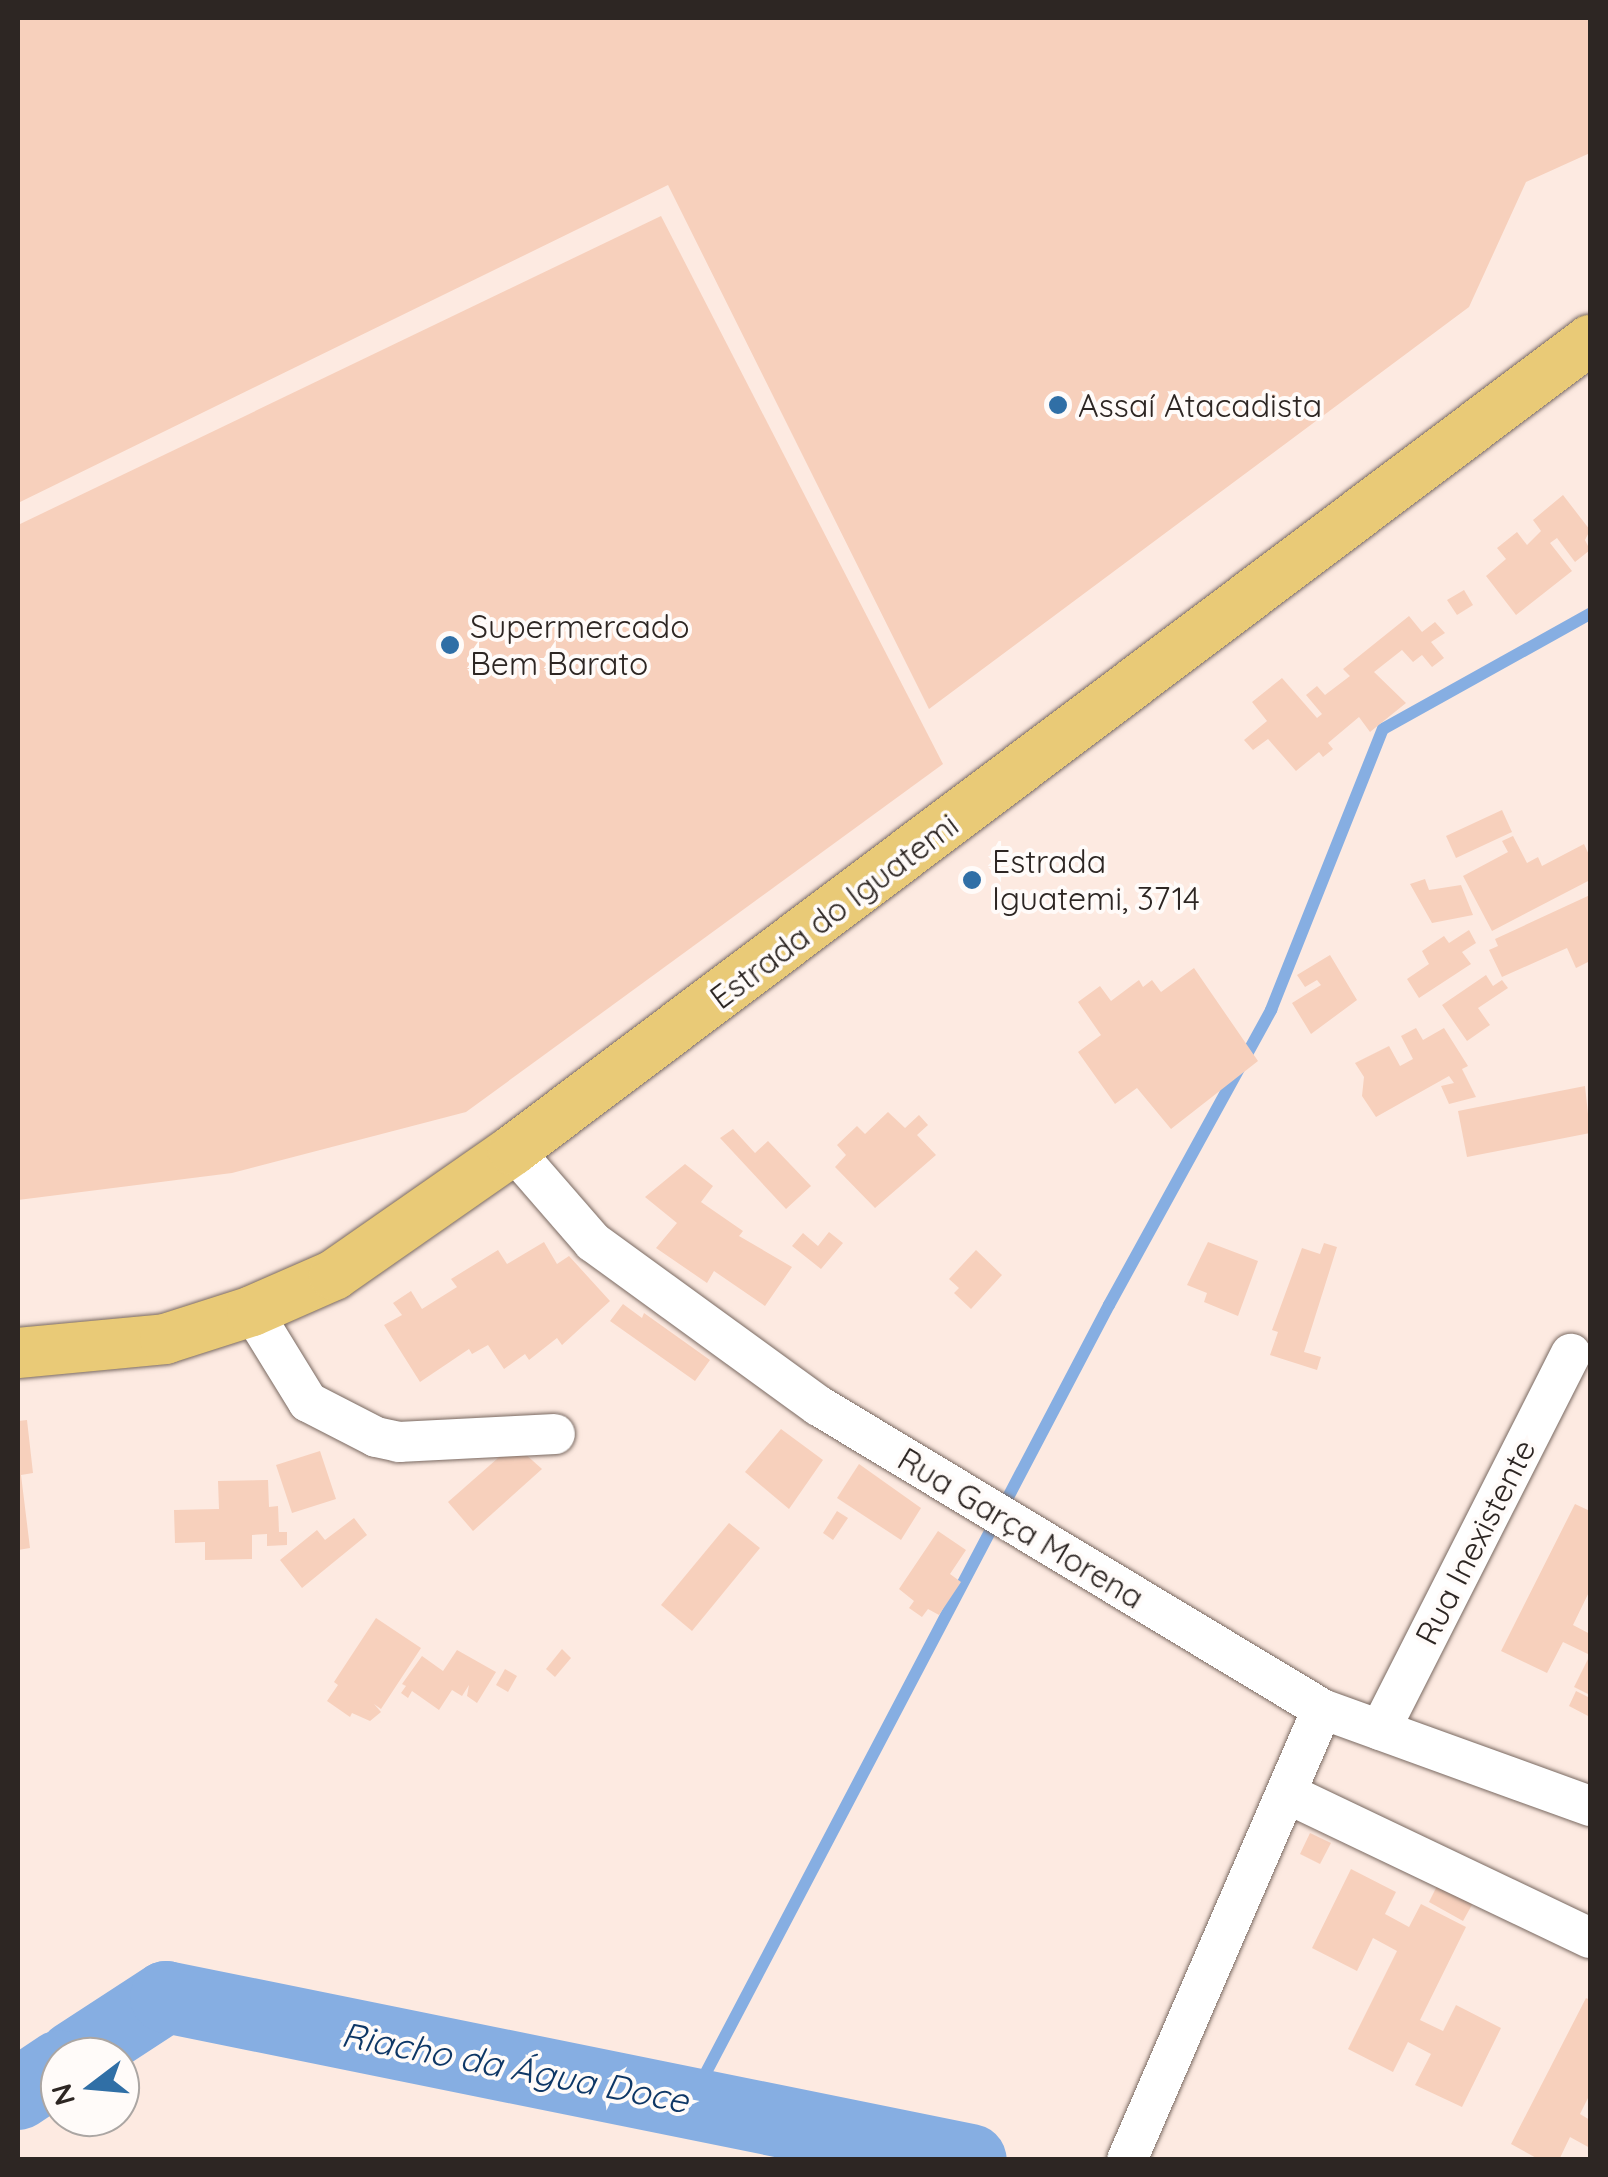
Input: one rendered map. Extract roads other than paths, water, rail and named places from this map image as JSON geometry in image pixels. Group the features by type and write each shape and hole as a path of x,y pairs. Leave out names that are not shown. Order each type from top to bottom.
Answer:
{"main road":[{"name":"Estrada do Iguatemi","path":"18,1353 165,1338 252,1311 334,1275 513,1150 1590,340"}],"street":[{"name":"Rua Garça Morena","path":"513,1150 593,1242 819,1406 1322,1709 1590,1806"},
{"path":"252,1311 308,1402 376,1437 399,1442 555,1434"},
{"name":"Rua Inexistente","path":"1380,1730 1571,1354"},
{"path":"1127,2160 1322,1709"},
{"path":"1286,1793 1590,1938"}],"waterway":[{"path":"690,2103 1109,1305 1271,1010 1383,729 1590,614"},
{"name":"Riacho da Água Doce","path":"105,2037 166,1997 971,2160"},
{"name":"Riacho da Água Doce","path":"18,2094 40,2079"}],"place":[{"name":"Assaí Atacadista","path":"1058,405"},
{"name":"Supermercado Bem Barato","path":"450,645"},
{"name":"Estrada Iguatemi, 3714","path":"972,880"}]}
